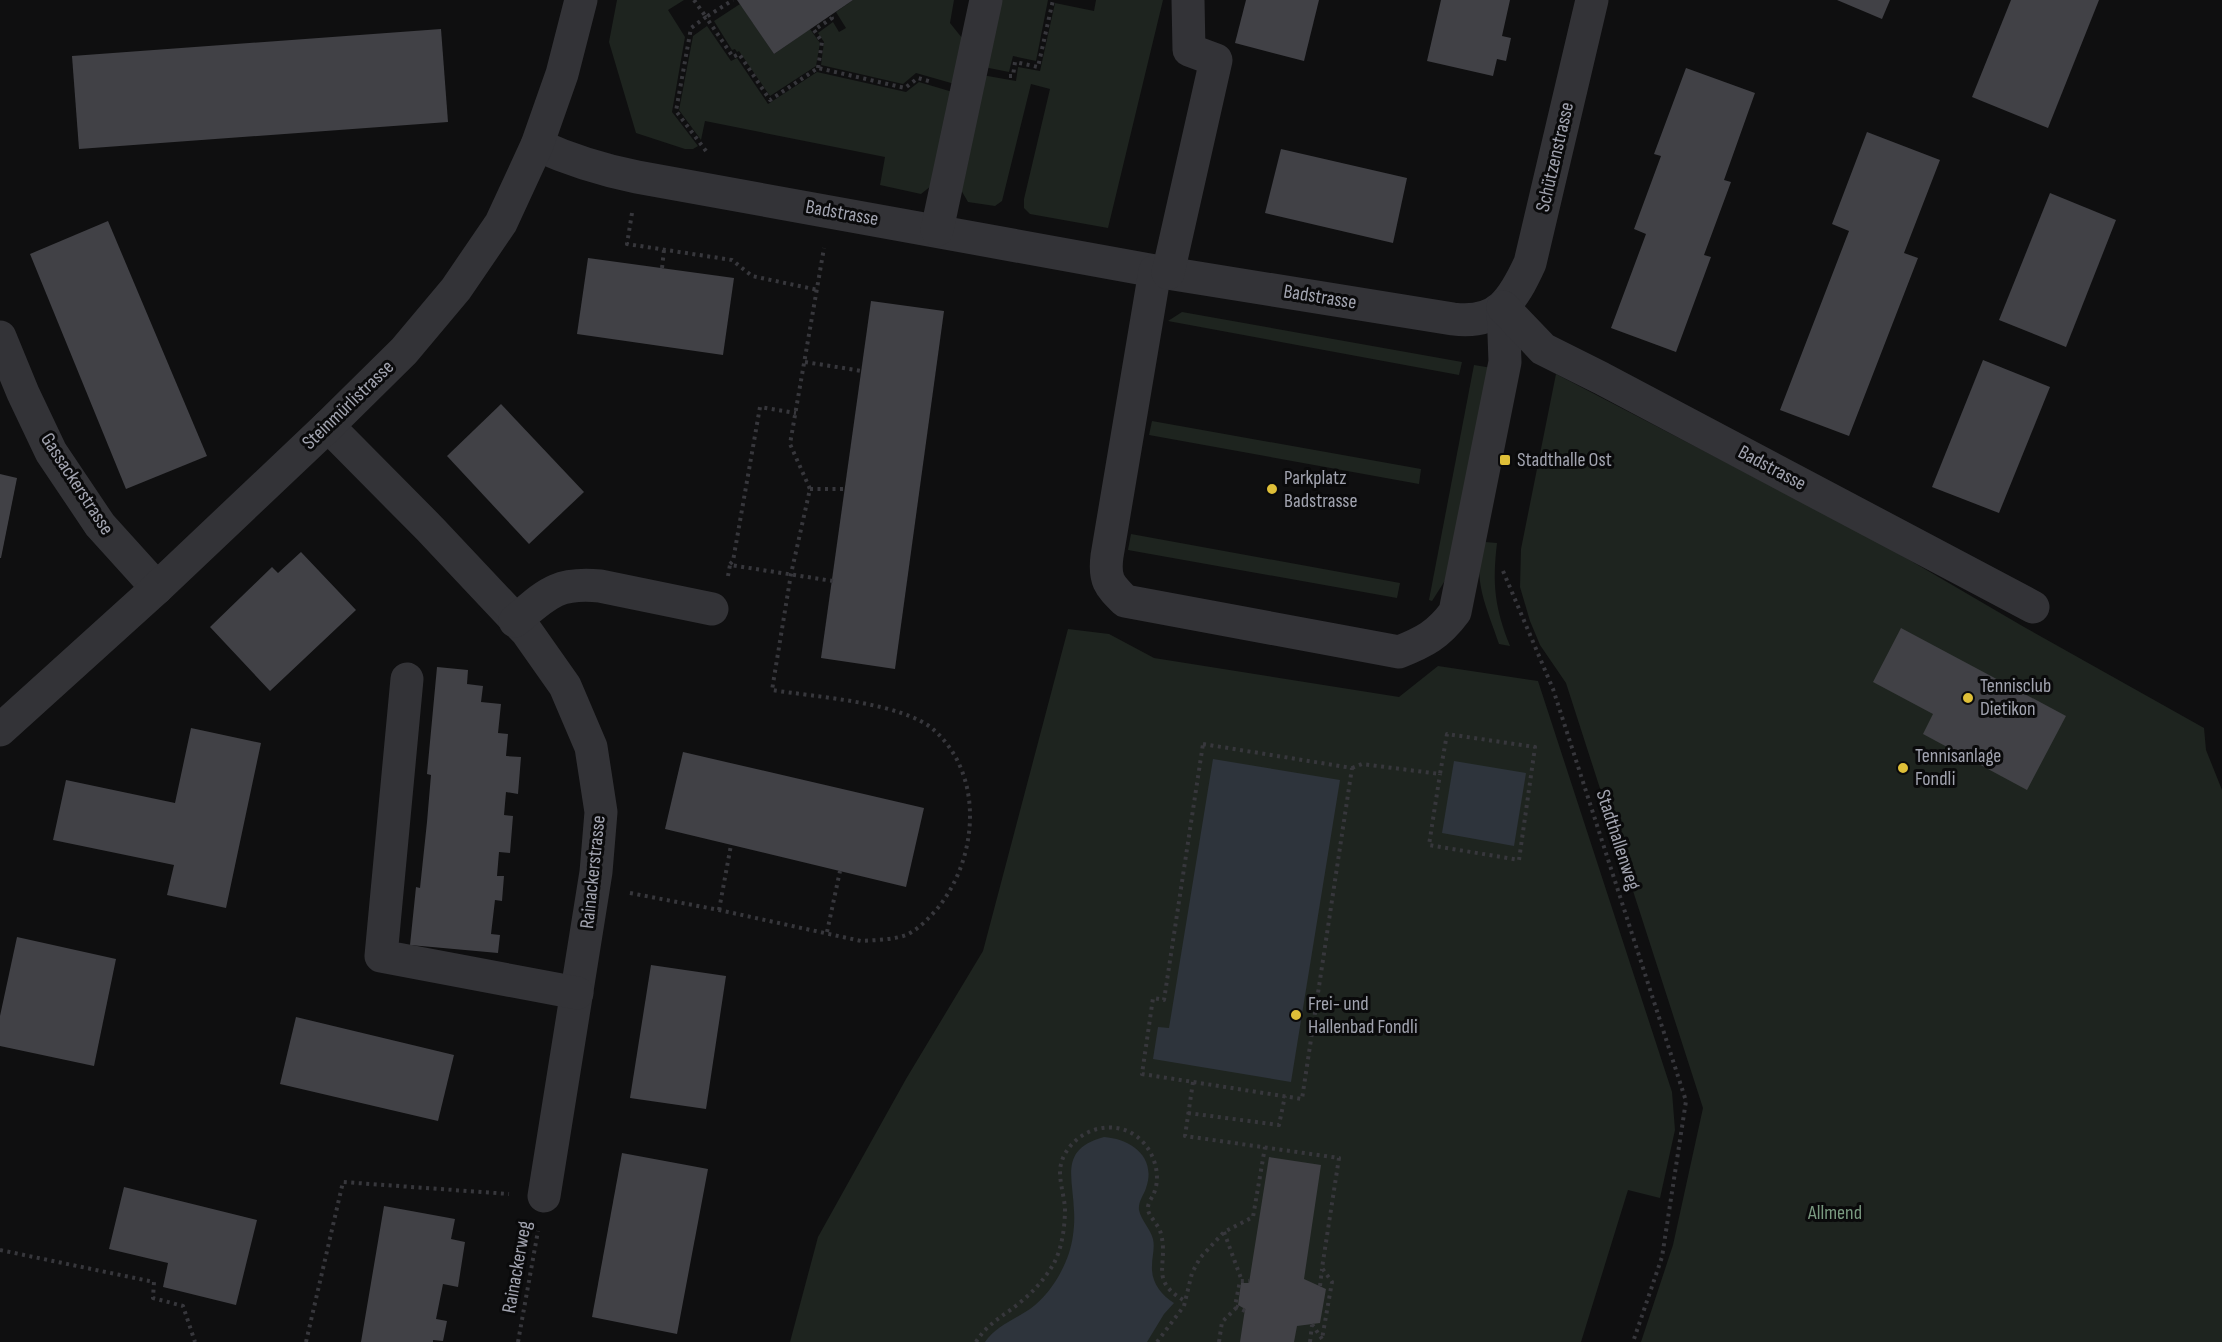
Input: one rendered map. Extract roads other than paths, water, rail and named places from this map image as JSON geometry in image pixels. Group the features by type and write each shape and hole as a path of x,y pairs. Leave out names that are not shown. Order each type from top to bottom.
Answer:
{"street":[{"name":"Steinmürlistrasse","path":"0,730 157,588 328,426 404,351 456,290 501,224 537,145 562,74 581,0"},
{"path":"937,230 986,0"},
{"path":"1188,0 1189,50 1216,60 1161,272 1107,556 1105,573 1111,587 1125,602 1399,652 1427,640 1444,627 1455,612 1505,362 1503,308"},
{"name":"Schützenstrasse","path":"1503,308 1518,289 1530,263 1592,0"},
{"name":"Badstrasse","path":"537,145 572,160 607,171 1161,272 1467,321 1490,316 1503,308 1544,350 2032,607"},
{"name":"Gassackerstrasse","path":"0,337 51,452 100,525 157,588"},
{"name":"Rainackerstrasse","path":"328,426 527,632 565,686 591,747 601,812 594,887 544,1197"},
{"path":"515,621 552,591 566,586 600,586 712,609"},
{"path":"407,679 381,956 577,993"}],"place":[{"name":"Stadthalle Ost","path":"1505,460"},
{"name":"Parkplatz Badstrasse","path":"1272,489"},
{"name":"Tennisclub Dietikon","path":"1968,698"},
{"name":"Tennisanlage Fondli","path":"1903,768"},
{"name":"Frei- und Hallenbad Fondli","path":"1296,1015"}],"park label":[{"name":"Allmend","path":"1835,1213"}]}
